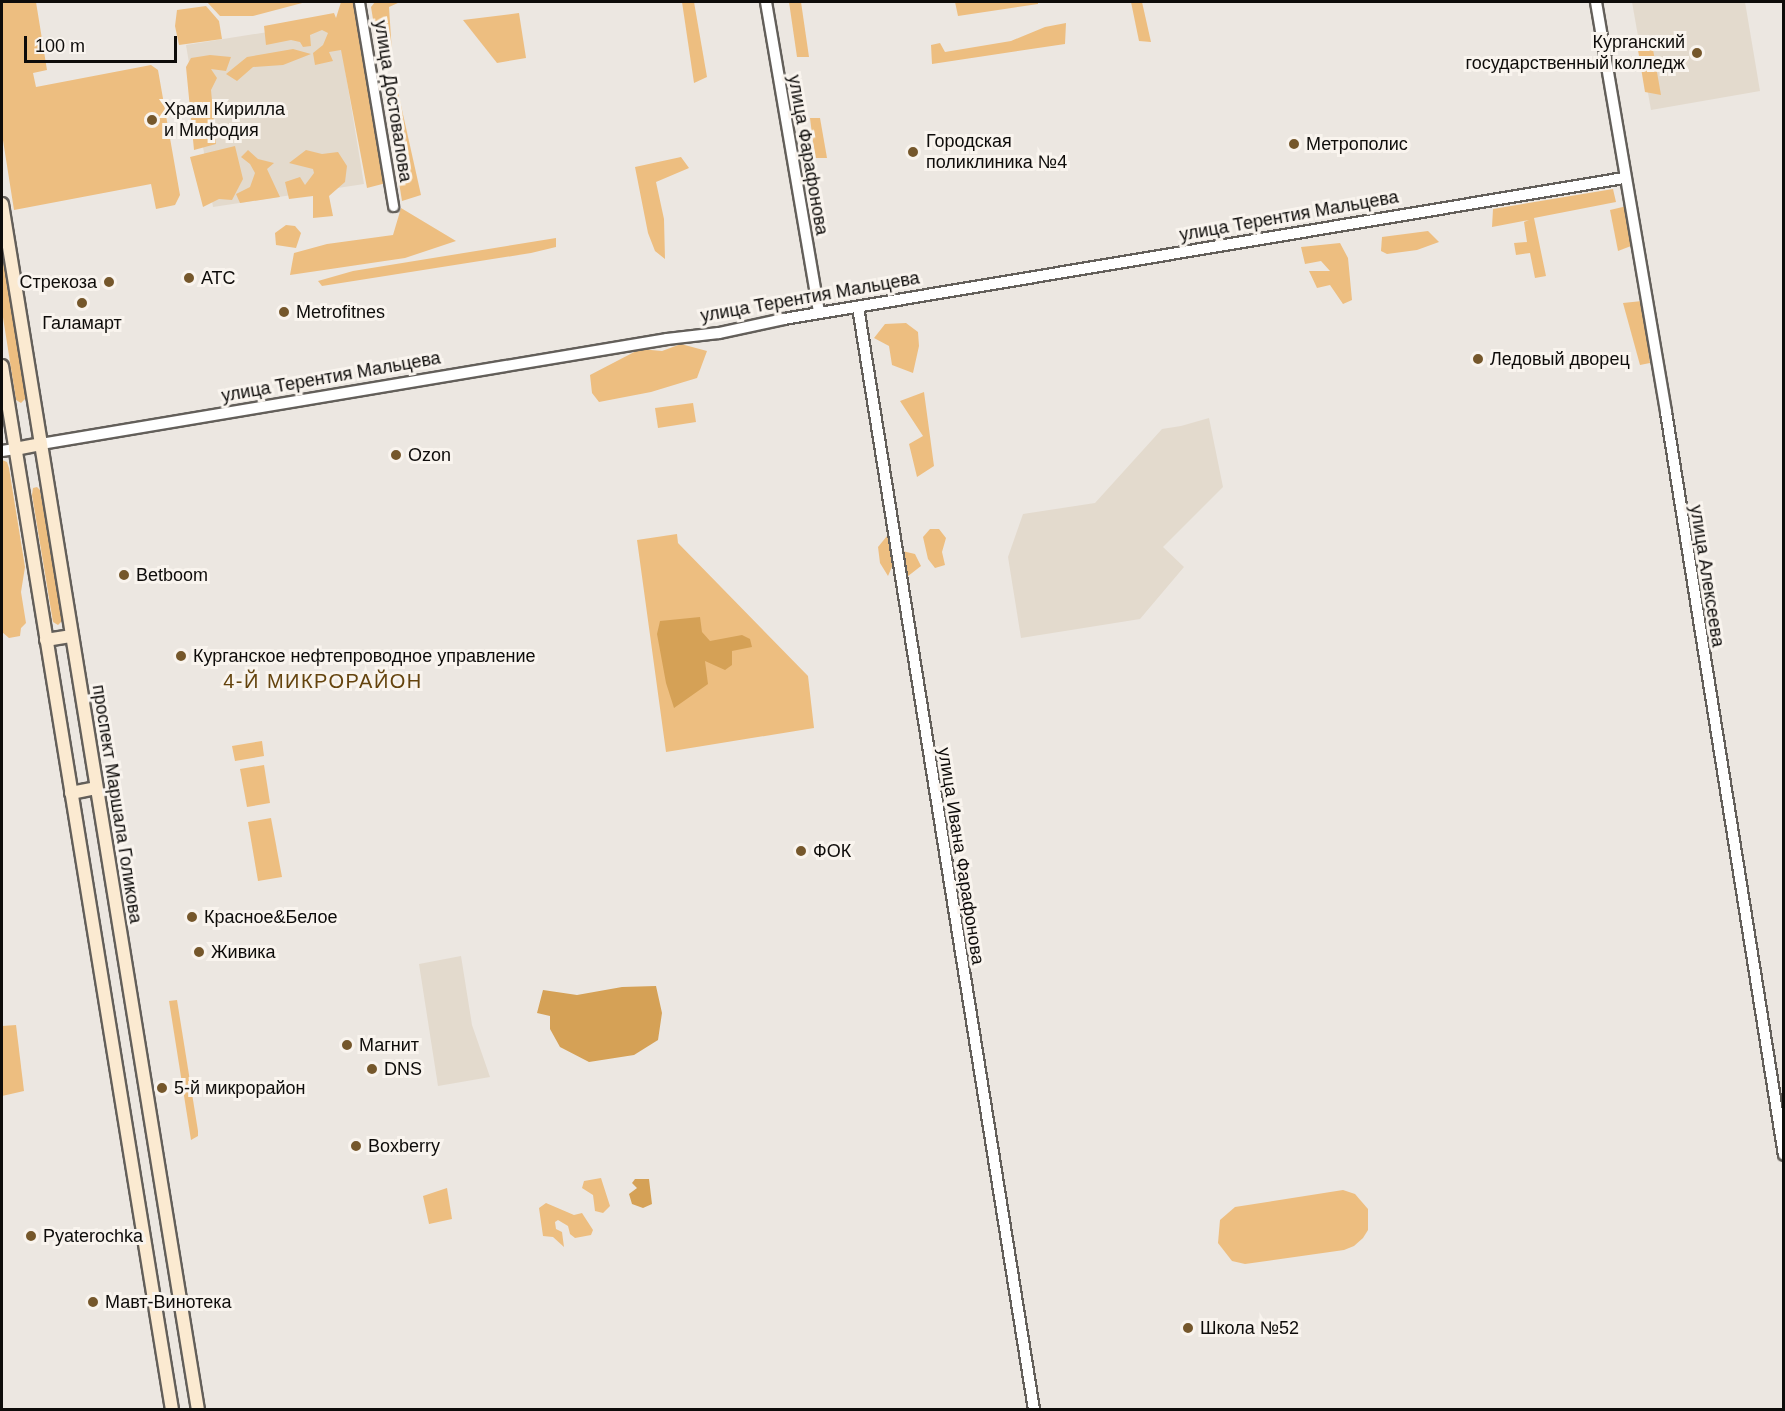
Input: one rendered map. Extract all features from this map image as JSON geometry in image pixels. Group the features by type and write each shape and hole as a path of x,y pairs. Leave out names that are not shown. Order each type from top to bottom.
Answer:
{"main road":[{"name":"проспект Маршала Голикова","path":"2,204 3,228 41,444 198,1410"},
{"path":"2,366 172,1410"},
{"name":"улица Терентия Мальцева","path":"15,449 41,444"},
{"path":"46,640 72,636"},
{"path":"71,793 96,788"}],"street":[{"name":"улица Достовалова","path":"359,2 393,206"},
{"name":"улица Фарафонова","path":"766,2 819,314"},
{"name":"улица Алексеева","path":"1596,2 1624,178 1668,426 1784,1155"},
{"name":"улица Терентия Мальцева","path":"41,444 667,339 719,333 858,307 1624,178"},
{"name":"улица Ивана Фарафонова","path":"858,307 1034,1410"},
{"name":"улица Терентия Мальцева","path":"2,451 15,449"}],"shaded area":[{"path":"2,2 36,2 47,70 33,73 36,87 151,65 158,70 180,195 175,205 156,209 151,184 14,210 2,134"},
{"path":"207,2 306,2 253,16 220,16"},
{"path":"341,2 359,2 390,182 367,188 341,50 329,52 333,61 315,65 313,53 323,45 328,33 322,30 310,35 311,46 303,47 300,42 291,40 266,45 264,26 334,13 336,18"},
{"path":"375,2 400,2 389,7 393,68 381,68 371,7"},
{"path":"682,2 694,2 707,77 694,83"},
{"path":"789,2 801,2 809,57 797,57"},
{"path":"955,2 1038,2 1038,4 958,16"},
{"path":"1131,2 1142,2 1151,42 1139,41"},
{"name":"Курганский государственный колледж","path":"1632,2 1745,2 1760,91 1651,110"},
{"path":"206,6 219,21 222,39 179,45 175,26 177,10"},
{"path":"519,13 526,58 497,63 463,20"},
{"path":"337,21 364,184 213,207 186,45"},
{"path":"1066,23 1065,44 932,64 931,45 940,43 945,52 1011,41 1045,27"},
{"path":"1636,38 1651,38 1661,95 1645,92"},
{"path":"293,49 311,54 283,65 253,67 237,81 226,74 247,57"},
{"path":"210,55 231,57 226,71 211,69 217,78 211,90 216,144 194,150 186,67 191,58"},
{"path":"396,83 421,195 402,201 385,94"},
{"path":"810,118 820,118 827,158 815,158"},
{"path":"235,146 243,179 232,200 219,199 203,207 190,157"},
{"path":"248,150 258,159 274,163 267,169 280,197 240,203 236,194 250,187 255,173 250,164 241,157"},
{"path":"306,150 322,154 338,152 347,166 345,182 329,196 333,216 313,218 313,196 289,199 285,182 300,177 305,185 314,173 313,169 289,163"},
{"path":"681,157 689,168 656,182 664,219 665,259 655,251 648,233 635,167"},
{"path":"1613,189 1616,202 1534,218 1546,276 1535,278 1530,253 1516,255 1514,243 1527,242 1524,222 1529,220 1492,227 1493,209"},
{"path":"1627,206 1631,246 1618,251 1610,210"},
{"path":"401,208 456,241 405,258 290,275 294,253 327,244 393,235"},
{"path":"286,225 295,226 301,233 296,248 276,245 275,233"},
{"path":"1428,231 1439,242 1417,250 1387,254 1381,251 1382,237"},
{"path":"556,238 556,247 531,253 322,286 318,281 353,271"},
{"path":"1340,243 1348,258 1352,300 1343,304 1330,285 1317,288 1309,271 1330,271 1321,261 1305,264 1301,247"},
{"path":"2,245 26,398 21,403 16,400 2,311"},
{"path":"1642,301 1650,363 1640,365 1623,303"},
{"path":"906,323 918,332 919,346 913,373 892,365 889,346 874,338 885,324"},
{"path":"681,344 707,351 697,378 651,392 599,402 592,393 590,375 640,349 662,351"},
{"path":"924,392 934,466 917,477 909,444 923,436 900,401"},
{"path":"693,403 696,422 658,428 655,408"},
{"path":"1209,418 1223,487 1163,547 1184,567 1140,619 1021,638 1008,557 1023,514 1095,503 1162,429"},
{"path":"2,460 7,462 9,468 25,567 21,592 26,623 21,628 20,636 9,638 2,632"},
{"path":"37,487 40,490 63,620 58,625 53,622 32,495 33,488"},
{"path":"930,529 939,529 946,538 942,552 945,565 935,568 928,559 923,537"},
{"path":"677,534 678,543 808,676 814,728 666,752 637,540"},
{"path":"887,536 894,549 915,554 921,566 903,580 894,562 888,576 880,563 878,547"},
{"path":"700,617 702,632 710,641 742,635 750,639 752,647 732,651 732,665 725,670 705,661 708,684 674,708 666,683 657,634 660,621"},
{"path":"262,741 264,756 235,761 232,746"},
{"path":"264,765 270,803 247,807 240,769"},
{"path":"271,818 282,877 258,881 248,822"},
{"path":"461,956 472,1025 490,1077 438,1086 419,964"},
{"path":"656,986 662,1013 658,1040 634,1055 589,1062 560,1047 550,1029 550,1016 537,1013 543,990 577,995 622,987"},
{"path":"177,1000 198,1131 198,1136 191,1140 169,1001"},
{"path":"16,1025 24,1091 2,1096 2,1026"},
{"path":"601,1178 610,1206 603,1213 595,1211 593,1195 582,1188 584,1181"},
{"path":"635,1179 649,1179 652,1204 643,1208 632,1204 629,1194 637,1188 632,1183"},
{"path":"447,1188 452,1219 429,1224 423,1196"},
{"path":"1343,1190 1355,1194 1368,1209 1368,1230 1354,1246 1344,1250 1245,1264 1232,1261 1218,1243 1220,1220 1235,1207"},
{"path":"546,1203 574,1215 582,1213 593,1230 591,1235 575,1238 570,1234 568,1226 558,1220 555,1222 556,1229 562,1232 564,1247 553,1237 543,1236 539,1208"}],"place":[{"name":"Курганский государственный колледж","path":"1697,53"},
{"name":"Храм Кирилла и Мифодия","path":"152,120"},
{"name":"Метрополис","path":"1294,144"},
{"name":"Городская поликлиника №4","path":"913,152"},
{"name":"АТС","path":"189,278"},
{"name":"Стрекоза","path":"109,282"},
{"name":"Галамарт","path":"82,303"},
{"name":"Metrofitnes","path":"284,312"},
{"name":"Ледовый дворец","path":"1478,359"},
{"name":"Ozon","path":"396,455"},
{"name":"Betboom","path":"124,575"},
{"name":"Курганское нефтепроводное управление","path":"181,656"},
{"name":"ФОК","path":"801,851"},
{"name":"Красное&Белое","path":"192,917"},
{"name":"Живика","path":"199,952"},
{"name":"Магнит","path":"347,1045"},
{"name":"DNS","path":"372,1069"},
{"name":"5-й микрорайон","path":"162,1088"},
{"name":"Boxberry","path":"356,1146"},
{"name":"Pyaterochka","path":"31,1236"},
{"name":"Мавт-Винотека","path":"93,1302"},
{"name":"Школа №52","path":"1188,1328"}],"district":[{"name":"4-Й МИКРОРАЙОН","path":"323,681"}]}
